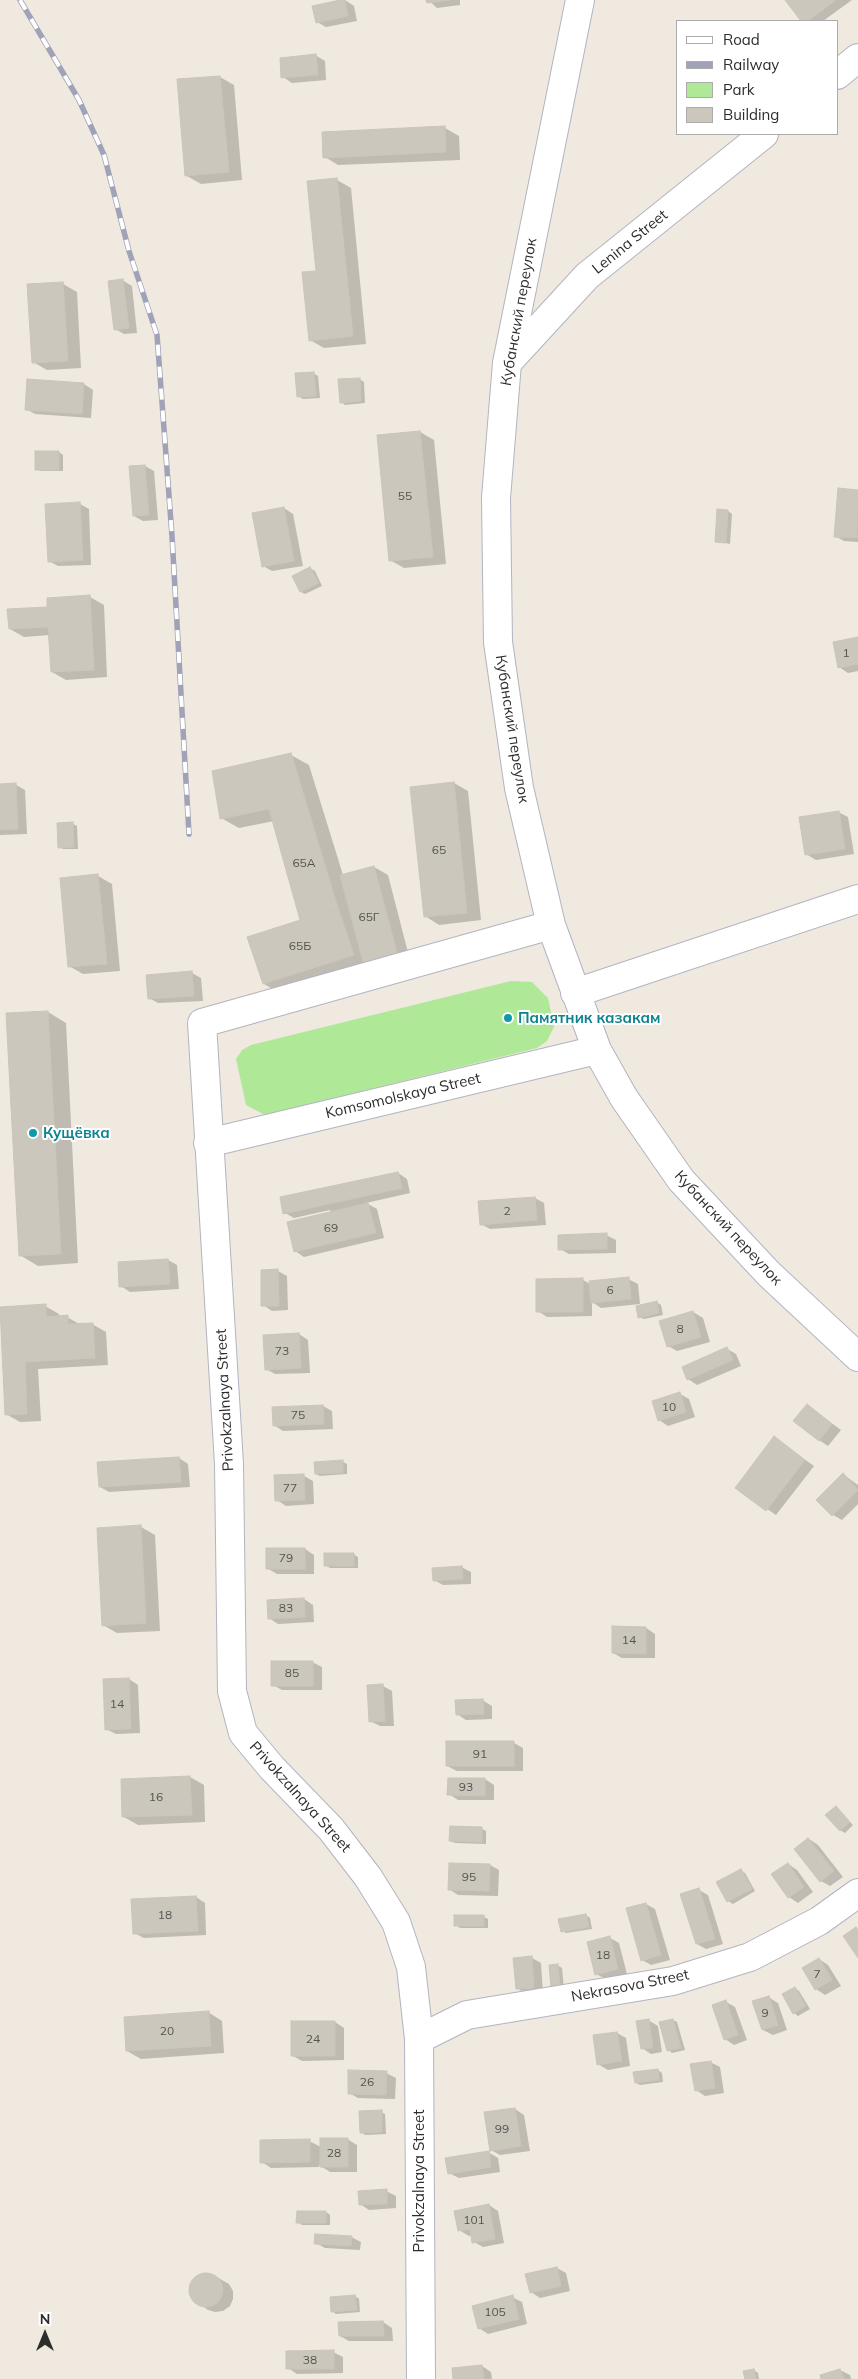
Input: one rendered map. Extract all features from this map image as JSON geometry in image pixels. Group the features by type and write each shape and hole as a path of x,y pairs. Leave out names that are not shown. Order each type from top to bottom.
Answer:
{"street":[{"name":"Кубанский переулок","path":"580,0 507,363 496,498 498,642 519,788 551,926 597,1050 624,1098 681,1180 769,1274 858,1357"},
{"path":"838,74 858,58"},
{"name":"Lenina Street","path":"507,363 587,276 763,135"},
{"path":"575,993 858,899"},
{"name":"Privokzalnaya Street","path":"421,2379 419,2039 412,1966 396,1922 368,1877 332,1828 272,1768 243,1733 232,1691 229,1464 202,1023 551,926"},
{"name":"Komsomolskaya Street","path":"208,1143 597,1050"},
{"name":"Nekrasova Street","path":"419,2039 466,2015 673,1981 750,1957 819,1921 858,1893"}],"green space":[{"path":"511,981 532,982 548,998 554,1027 547,1041 537,1048 265,1115 246,1105 236,1059 242,1050 251,1045"}],"building":[{"path":"345,0 348,16 316,23 312,6"},
{"path":"426,0 450,0 427,3"},
{"path":"785,0 836,0 809,20 800,20"},
{"path":"316,54 318,75 281,78 280,58"},
{"path":"220,76 229,172 185,176 177,79"},
{"path":"445,126 446,152 323,158 322,132"},
{"path":"337,178 353,336 309,341 302,272 316,271 307,181"},
{"path":"123,279 129,328 114,330 108,281"},
{"path":"63,282 68,361 32,363 27,284"},
{"path":"314,372 316,396 297,397 295,373"},
{"path":"360,378 361,401 340,403 338,379"},
{"path":"27,379 84,383 82,414 25,410"},
{"path":"420,431 433,557 389,561 377,435"},
{"path":"35,451 59,451 59,470 35,470"},
{"path":"145,465 149,515 133,516 129,466"},
{"path":"838,488 858,490 857,538 834,537"},
{"path":"80,502 83,560 48,562 45,504"},
{"path":"284,507 294,561 262,567 252,513"},
{"path":"717,509 728,510 726,543 715,542"},
{"path":"310,567 319,583 300,592 292,576"},
{"path":"90,595 94,670 51,672 48,627 9,629 7,609 47,607 47,598"},
{"path":"858,637 858,664 838,668 833,642"},
{"path":"291,753 338,908 300,920 269,809 220,819 212,771"},
{"path":"454,782 467,913 424,917 410,787"},
{"path":"16,783 18,829 0,830 0,784"},
{"path":"839,811 845,849 805,855 799,817"},
{"path":"73,822 74,847 58,848 57,823"},
{"path":"374,866 399,960 365,969 340,875"},
{"path":"98,874 107,964 68,967 60,878"},
{"path":"338,908 354,955 263,984 247,937"},
{"path":"192,971 194,996 148,999 146,975"},
{"name":"Кущёвка","path":"48,1011 61,1254 19,1256 6,1013"},
{"path":"398,1172 402,1188 283,1214 280,1197"},
{"path":"535,1197 537,1220 480,1225 478,1201"},
{"path":"368,1203 376,1233 294,1252 287,1222"},
{"path":"607,1233 607,1249 558,1250 558,1235"},
{"path":"168,1259 170,1284 119,1287 118,1262"},
{"path":"278,1269 279,1306 261,1306 261,1270"},
{"path":"629,1277 631,1299 591,1303 589,1281"},
{"path":"583,1278 583,1312 536,1312 536,1279"},
{"path":"657,1301 659,1313 638,1318 636,1306"},
{"path":"46,1304 46,1317 68,1315 68,1324 93,1323 95,1358 25,1362 27,1414 5,1415 0,1307"},
{"path":"693,1311 701,1337 667,1347 659,1321"},
{"path":"299,1333 301,1368 265,1370 263,1335"},
{"path":"727,1347 733,1360 687,1380 682,1367"},
{"path":"680,1392 686,1412 658,1421 652,1401"},
{"path":"807,1404 832,1424 819,1441 793,1421"},
{"path":"323,1405 324,1424 273,1426 272,1407"},
{"path":"774,1436 805,1460 766,1511 735,1488"},
{"path":"179,1457 181,1482 99,1487 97,1462"},
{"path":"343,1460 343,1473 315,1474 314,1462"},
{"path":"843,1473 858,1490 832,1516 816,1500"},
{"path":"304,1474 305,1500 275,1501 274,1475"},
{"path":"141,1525 146,1623 102,1626 97,1528"},
{"path":"266,1548 305,1548 305,1569 266,1569"},
{"path":"324,1553 354,1553 354,1566 324,1566"},
{"path":"462,1566 463,1579 433,1581 432,1568"},
{"path":"304,1598 305,1617 268,1619 267,1600"},
{"path":"612,1626 646,1627 646,1654 612,1653"},
{"path":"271,1661 313,1661 313,1686 271,1686"},
{"path":"129,1678 131,1729 105,1730 103,1679"},
{"path":"383,1684 385,1721 369,1722 367,1685"},
{"path":"483,1699 484,1714 456,1715 455,1700"},
{"path":"446,1741 514,1741 514,1766 446,1766"},
{"path":"190,1776 192,1815 122,1817 121,1779"},
{"path":"448,1778 485,1778 485,1796 447,1795"},
{"path":"836,1806 850,1822 840,1831 825,1815"},
{"path":"450,1826 482,1827 482,1842 449,1841"},
{"path":"808,1838 834,1871 820,1882 794,1849"},
{"path":"449,1863 490,1864 489,1891 448,1890"},
{"path":"788,1863 804,1887 788,1898 771,1874"},
{"path":"741,1869 752,1889 727,1902 716,1882"},
{"path":"699,1888 715,1939 696,1944 680,1894"},
{"path":"196,1896 198,1931 133,1934 131,1899"},
{"path":"646,1903 661,1955 641,1961 626,1908"},
{"path":"586,1914 589,1927 561,1932 558,1919"},
{"path":"454,1915 484,1915 484,1926 454,1926"},
{"path":"856,1927 858,1930 858,1958 843,1936"},
{"path":"610,1936 618,1969 595,1975 587,1942"},
{"path":"532,1956 534,1988 516,1989 513,1958"},
{"path":"819,1958 832,1980 815,1990 802,1968"},
{"path":"558,1964 560,1987 551,1988 549,1965"},
{"path":"795,1987 806,2006 793,2014 782,1994"},
{"path":"769,1996 778,2025 762,2030 752,2001"},
{"path":"726,2000 738,2035 724,2040 712,2005"},
{"path":"209,2011 211,2046 126,2051 124,2017"},
{"path":"649,2019 653,2048 641,2049 636,2021"},
{"path":"673,2019 681,2048 667,2051 659,2022"},
{"path":"291,2021 335,2021 335,2056 291,2056"},
{"path":"617,2032 622,2061 597,2065 593,2035"},
{"path":"711,2061 715,2088 695,2091 690,2064"},
{"path":"658,2069 659,2080 635,2083 633,2072"},
{"path":"348,2070 387,2071 386,2095 348,2094"},
{"path":"515,2108 521,2146 490,2151 484,2112"},
{"path":"382,2110 382,2132 360,2133 359,2111"},
{"path":"320,2138 348,2138 348,2167 320,2167"},
{"path":"310,2139 310,2162 260,2163 260,2140"},
{"path":"489,2151 491,2167 448,2174 445,2158"},
{"path":"387,2189 387,2204 359,2205 358,2191"},
{"path":"489,2204 495,2239 472,2243 470,2229 458,2231 454,2211"},
{"path":"297,2211 326,2211 326,2223 296,2223"},
{"path":"315,2234 352,2236 351,2246 314,2244"},
{"path":"557,2267 561,2286 530,2293 525,2274"},
{"path":"206,2273 213,2274 218,2278 222,2283 222,2297 218,2302 213,2306 206,2307 199,2306 194,2302 190,2297 189,2290 190,2283 194,2278 199,2274"},
{"path":"355,2295 357,2310 331,2312 330,2297"},
{"path":"513,2295 519,2319 478,2329 472,2306"},
{"path":"383,2321 384,2336 339,2336 338,2322"},
{"path":"334,2350 334,2369 286,2369 286,2351"},
{"path":"482,2365 484,2379 453,2379 452,2368"},
{"path":"754,2369 756,2379 745,2379 743,2371"},
{"path":"840,2369 844,2379 821,2379 820,2375"}],"railway":[{"path":"20,0 79,100 104,155 129,251 157,335 172,536 189,834"}],"place":[{"name":"Памятник казакам","path":"508,1018"},
{"name":"Кущёвка","path":"33,1133"}]}
